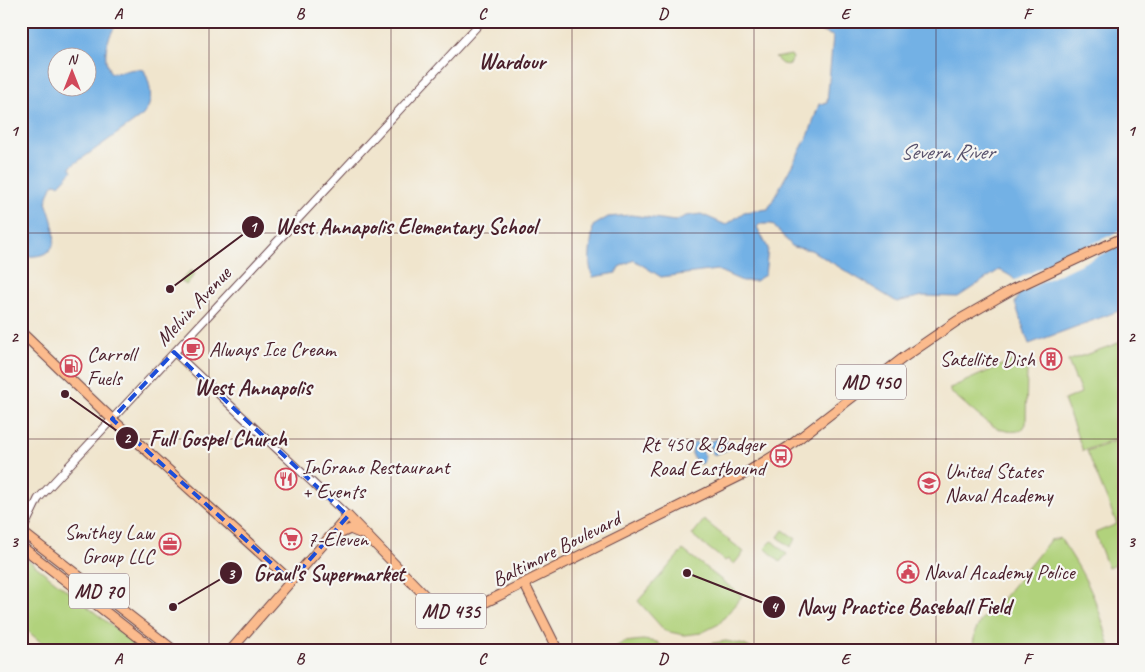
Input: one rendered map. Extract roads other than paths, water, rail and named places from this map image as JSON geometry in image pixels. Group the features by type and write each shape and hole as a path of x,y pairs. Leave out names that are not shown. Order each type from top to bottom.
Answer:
{"main road":[{"name":"Baltimore Boulevard","path":"348,516 428,600 446,610 460,611 474,608 525,585 744,474 788,447 903,358 956,321 1013,289 1124,237"},
{"path":"21,332 112,419 291,581"},
{"path":"230,651 348,516"},
{"path":"323,545 346,530 353,530 366,536"},
{"name":"MD 70","path":"22,532 175,651"},
{"name":"MD 70","path":"21,546 156,651"},
{"path":"525,585 558,651"}],"street":[{"name":"Melvin Avenue","path":"22,532 38,500 482,21"},
{"path":"174,352 348,516"}],"water":[{"path":"21,21 119,21 107,46 106,60 108,67 111,73 135,69 144,70 150,88 149,105 142,116 70,167 72,171 59,185 56,183 52,186 46,202 53,223 54,241 51,248 45,253 35,256 21,256"},
{"name":"Severn River","path":"811,21 1124,21 1124,309 1029,344 1015,303 1018,297 1019,286 1014,279 999,270 958,297 923,296 897,302 811,250 793,247 772,224 760,224 757,227 768,248 765,275 755,281 742,281 717,270 661,277 634,260 619,267 616,273 593,277 590,259 593,226 608,217 631,215 675,221 686,216 701,214 726,225 744,212 768,209 809,134 819,104 827,103 833,36 811,28"},
{"path":"725,436 730,449 713,455 708,442"},
{"path":"695,442 700,444 705,458 702,464 697,463 692,454 692,445"}],"place":[{"name":"West Annapolis Elementary School","path":"170,289"},
{"name":"Always Ice Cream","path":"193,349"},
{"name":"Satellite Dish","path":"1051,359"},
{"name":"Carroll Fuels","path":"71,366"},
{"name":"Full Gospel Church","path":"65,394"},
{"name":"Rt 450 & Badger Road Eastbound","path":"781,456"},
{"name":"InGrano Restaurant + Events","path":"286,479"},
{"name":"United States Naval Academy","path":"929,483"},
{"name":"7-Eleven","path":"291,539"},
{"name":"Smithey Law Group LLC","path":"170,544"},
{"name":"Naval Academy Police","path":"908,572"},
{"name":"Navy Practice Baseball Field","path":"687,573"},
{"name":"Graul's Supermarket","path":"173,607"}],"district":[{"name":"Wardour","path":"512,61"},
{"name":"West Annapolis","path":"253,387"}]}
